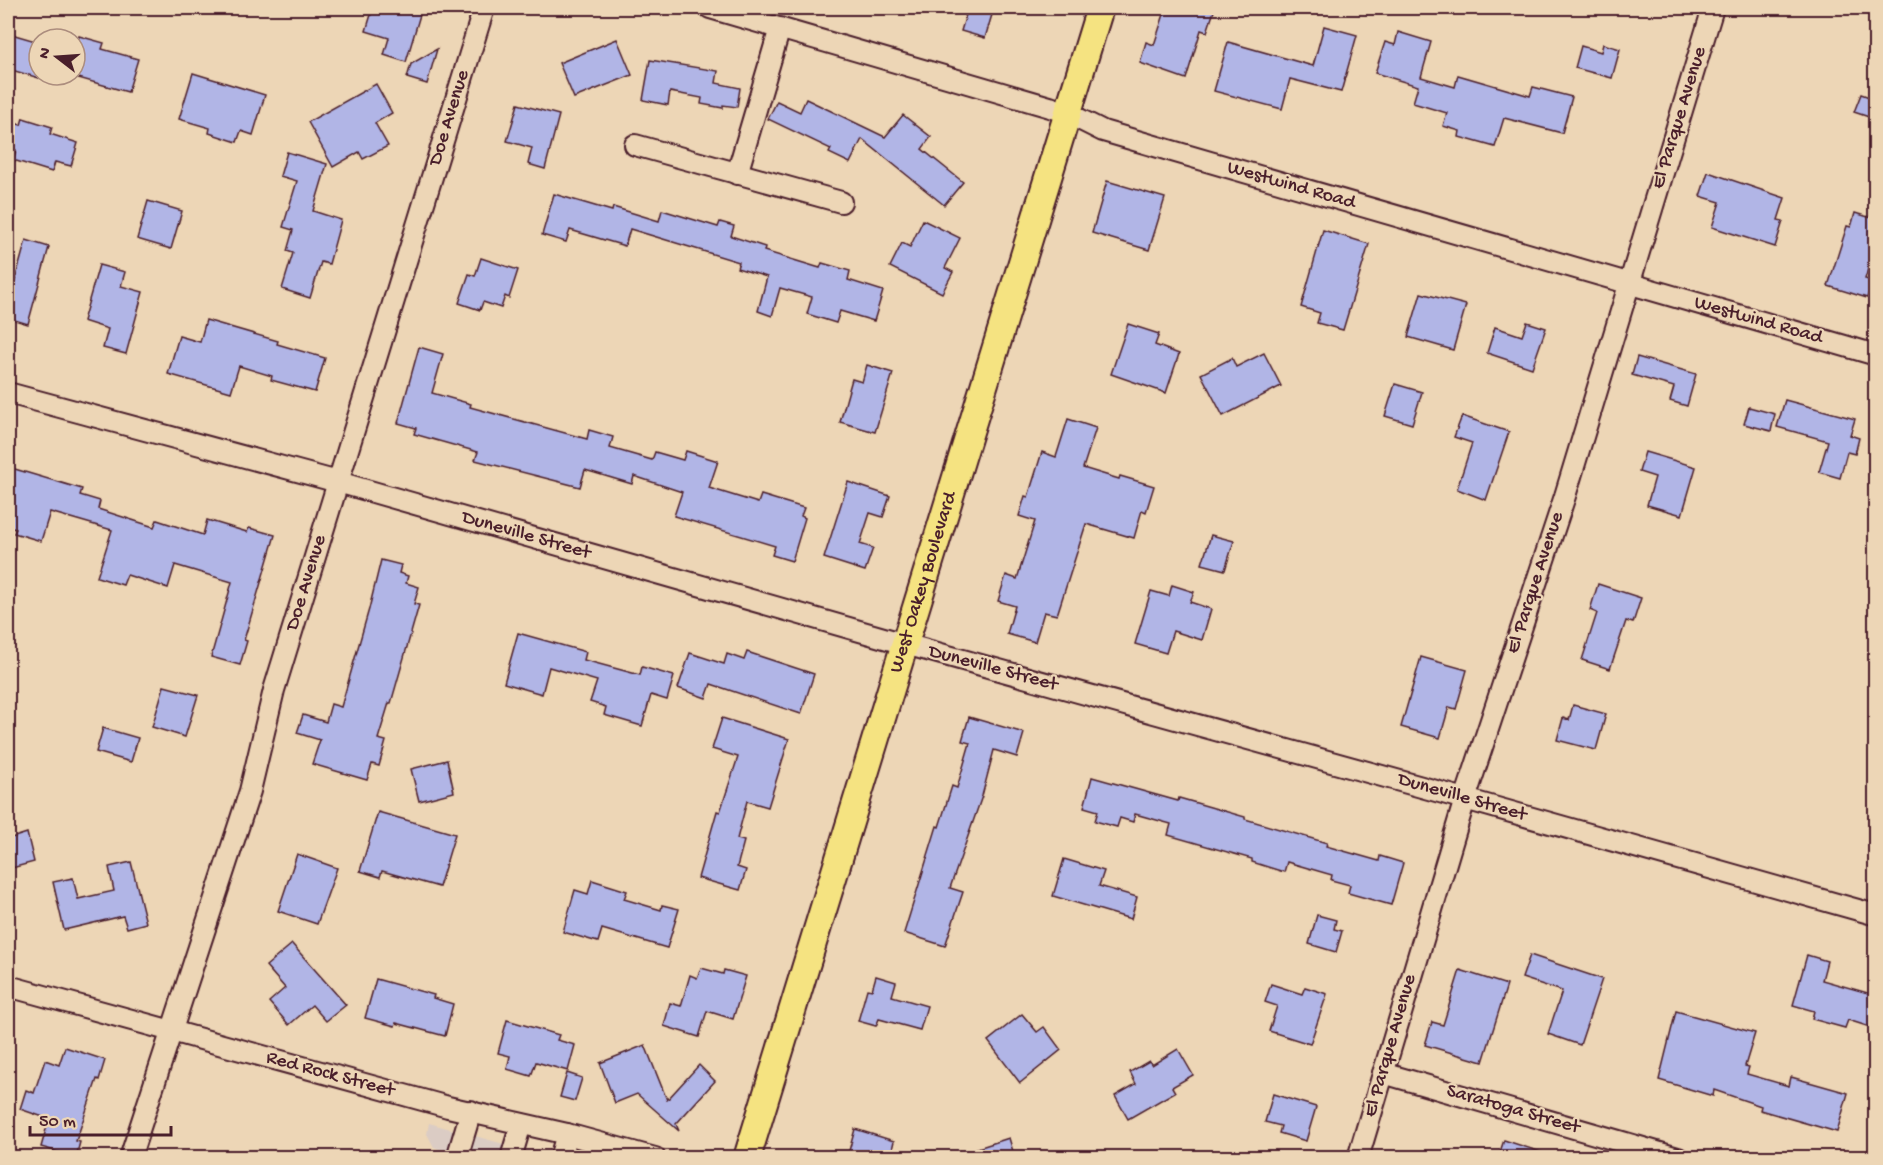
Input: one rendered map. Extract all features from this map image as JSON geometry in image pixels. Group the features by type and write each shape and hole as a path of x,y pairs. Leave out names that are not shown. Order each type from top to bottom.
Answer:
{"main road":[{"name":"West Oakey Boulevard","path":"747,1158 1100,8"}],"street":[{"name":"Doe Avenue","path":"130,1158 250,791 274,690 484,8"},
{"name":"Westwind Road","path":"710,8 1067,113 1103,131 1875,355"},
{"name":"El Parque Avenue","path":"1358,1158 1465,799 1562,507 1713,8"},
{"path":"737,174 780,28"},
{"path":"635,145 841,202"},
{"name":"Duneville Street","path":"8,393 338,482 905,644 1875,915"},
{"name":"Red Rock Street","path":"8,986 437,1104 567,1134 651,1157"},
{"name":"Saratoga Street","path":"1383,1073 1678,1158"},
{"path":"457,1158 471,1111"},
{"path":"511,1158 521,1124"},
{"path":"560,1158 567,1134"}],"shaded area":[{"path":"429,1123 550,1157 442,1157 444,1151 434,1147 427,1134"}],"building":[{"path":"373,8 422,8 406,62 384,55 389,38 366,31"},
{"path":"968,8 994,8 985,38 961,31"},
{"path":"1166,8 1215,8 1207,32 1201,30 1186,79 1140,63 1146,42 1154,45"},
{"path":"1324,26 1357,35 1341,92 1290,79 1282,109 1214,91 1228,42 1313,66"},
{"path":"1398,32 1431,42 1421,77 1455,87 1458,75 1530,96 1533,87 1572,97 1562,133 1504,118 1495,147 1459,137 1460,131 1443,126 1447,113 1413,103 1418,86 1375,73 1385,42 1395,45"},
{"path":"8,33 27,39 27,75 8,69"},
{"path":"87,38 104,43 102,49 138,59 128,92 87,80"},
{"path":"617,39 632,75 574,98 559,63"},
{"path":"1603,44 1620,49 1612,78 1575,68 1581,46 1601,52"},
{"path":"437,49 427,84 407,78 411,64"},
{"path":"650,60 718,71 716,83 740,88 737,107 723,105 723,108 701,104 702,98 670,92 668,105 643,100"},
{"path":"193,73 265,95 253,135 241,131 237,142 209,133 210,128 179,119"},
{"path":"376,84 392,113 375,123 388,146 363,159 359,152 333,167 308,122"},
{"path":"1861,94 1875,99 1872,118 1854,112"},
{"path":"806,99 885,137 903,115 931,137 922,149 963,182 944,205 862,139 850,163 829,153 831,149 768,119 777,101 800,112"},
{"path":"518,104 559,115 545,169 528,164 532,148 507,141"},
{"path":"23,118 52,127 50,134 78,143 71,166 55,162 52,172 13,160 16,150 8,148 8,121 21,125"},
{"path":"287,152 327,164 313,211 341,220 329,264 321,262 310,298 282,289 293,253 287,251 293,230 283,227 297,181 280,176"},
{"path":"1708,172 1785,198 1778,220 1783,221 1775,247 1712,227 1720,202 1700,196"},
{"path":"1107,181 1165,198 1149,250 1092,233"},
{"path":"554,194 612,211 613,207 659,221 662,210 718,227 720,222 734,226 731,236 765,247 764,251 820,268 822,263 850,271 848,280 883,291 874,321 840,311 836,323 807,314 812,297 780,288 772,316 758,311 767,277 737,268 739,262 630,229 625,246 570,230 566,242 542,235"},
{"path":"148,201 182,211 171,249 137,239"},
{"path":"1855,213 1875,219 1875,246 1865,279 1873,281 1867,298 1828,286 1847,226 1851,227"},
{"path":"923,220 960,238 945,268 953,272 942,293 890,267 902,243 910,247"},
{"path":"1323,230 1369,244 1343,330 1317,323 1320,313 1301,307"},
{"path":"26,240 49,247 28,324 8,318 8,278 15,280"},
{"path":"481,258 518,270 509,298 505,296 501,308 483,302 480,310 459,303 469,274 475,276"},
{"path":"99,265 125,272 121,286 143,292 126,354 103,348 108,329 83,321"},
{"path":"1421,293 1466,305 1453,350 1408,337"},
{"path":"206,320 278,341 277,344 325,358 315,392 271,380 272,376 239,366 231,392 168,374 179,336 200,342"},
{"path":"1527,322 1546,328 1532,368 1487,353 1495,327 1522,336"},
{"path":"1128,324 1159,334 1155,345 1179,354 1166,393 1111,374"},
{"path":"419,347 443,354 432,393 471,404 470,407 587,439 589,430 613,437 610,448 652,460 655,452 683,460 686,451 718,461 709,488 758,503 761,495 804,508 801,516 805,518 792,561 772,555 775,546 674,516 682,492 634,476 632,484 585,470 580,487 475,460 478,452 414,434 416,428 398,423"},
{"path":"1264,353 1281,386 1223,416 1201,374 1232,358 1236,367"},
{"path":"1637,357 1696,374 1687,406 1670,401 1674,387 1632,375"},
{"path":"867,365 893,373 875,432 840,422 852,379 862,382"},
{"path":"1395,384 1422,392 1412,424 1385,416"},
{"path":"1785,400 1855,419 1850,435 1859,438 1855,454 1847,452 1840,478 1819,472 1828,441 1777,427"},
{"path":"1749,407 1775,414 1771,431 1744,424"},
{"path":"1462,416 1509,432 1486,500 1457,489 1472,443 1454,437"},
{"path":"1068,419 1096,428 1083,468 1119,479 1120,476 1154,486 1146,512 1142,510 1134,538 1086,524 1057,615 1044,612 1035,642 1007,634 1015,606 998,601 1006,575 1017,579 1035,521 1019,516 1025,496 1028,497 1042,452 1056,457"},
{"path":"1645,452 1696,467 1682,515 1647,505 1655,477 1639,472"},
{"path":"8,467 82,489 80,495 100,501 98,509 154,527 157,520 203,535 207,520 247,532 249,528 275,535 244,640 247,641 240,665 211,657 232,582 175,565 168,588 127,575 123,585 97,577 112,530 50,512 41,541 14,533 16,529 8,527"},
{"path":"848,482 890,496 883,517 870,513 860,544 873,548 865,571 824,558"},
{"path":"1211,535 1234,541 1225,570 1202,564"},
{"path":"381,560 401,565 399,573 408,576 406,583 419,587 414,604 419,605 391,703 389,703 378,739 386,741 379,766 372,764 367,780 312,764 320,740 297,733 303,715 326,722 331,704 341,707"},
{"path":"1598,584 1641,598 1633,623 1626,621 1610,669 1582,660 1597,613 1590,610"},
{"path":"1172,585 1194,592 1190,602 1211,609 1202,640 1173,631 1166,653 1135,644 1151,591 1169,596"},
{"path":"518,633 586,652 584,660 640,675 642,667 674,676 667,700 651,695 642,726 604,715 606,707 590,702 597,681 549,667 542,694 504,683"},
{"path":"747,652 814,674 801,714 711,684 706,698 678,688 690,653 724,664 727,654 744,660"},
{"path":"1421,657 1467,670 1456,709 1449,707 1440,738 1401,727"},
{"path":"164,686 198,695 185,737 152,727"},
{"path":"1573,705 1606,714 1596,750 1557,740 1563,718 1569,720"},
{"path":"969,717 1024,733 1017,757 994,750 982,796 950,888 963,892 945,946 904,933 937,826 939,827 952,786 957,788 970,743 962,741"},
{"path":"722,718 789,739 768,807 747,801 737,839 744,841 737,867 746,870 740,890 698,878 717,811 720,812 738,757 712,749"},
{"path":"103,728 138,738 131,762 96,752"},
{"path":"447,760 454,792 419,801 411,769"},
{"path":"1092,777 1245,817 1245,819 1327,843 1326,846 1379,861 1380,856 1403,863 1391,905 1348,893 1350,885 1331,880 1332,875 1287,862 1284,872 1252,862 1252,859 1168,835 1171,824 1135,814 1133,822 1120,818 1117,827 1095,821 1098,811 1084,807"},
{"path":"378,812 455,834 439,887 382,871 380,877 360,871"},
{"path":"27,833 34,862 8,869 8,839"},
{"path":"297,854 337,868 317,924 278,911"},
{"path":"1064,859 1104,871 1099,886 1137,897 1131,919 1053,896"},
{"path":"131,862 146,923 127,928 123,916 64,930 53,882 73,878 78,899 114,891 109,867"},
{"path":"592,880 627,891 624,899 661,910 662,905 679,909 667,948 602,929 598,942 563,932 575,890 588,894"},
{"path":"1317,915 1336,920 1334,929 1342,931 1336,952 1309,944"},
{"path":"292,944 346,1005 326,1021 312,1005 289,1025 269,1002 285,988 266,966"},
{"path":"1530,955 1602,979 1580,1045 1548,1034 1562,991 1522,978"},
{"path":"1807,955 1827,961 1822,980 1875,995 1875,1008 1870,1027 1848,1020 1845,1028 1812,1019 1814,1011 1793,1005"},
{"path":"701,968 723,974 724,970 746,976 733,1019 707,1011 699,1037 664,1026 670,1003 681,1006 690,975 697,978"},
{"path":"1460,970 1507,985 1483,1062 1425,1045 1432,1022 1443,1025"},
{"path":"876,976 896,982 892,996 927,1006 920,1030 879,1019 876,1026 858,1021 867,989 872,990"},
{"path":"376,979 434,995 433,998 453,1004 445,1036 396,1023 395,1026 365,1018"},
{"path":"1271,984 1302,994 1305,987 1327,994 1310,1044 1269,1031 1277,1006 1265,1002"},
{"path":"1676,1011 1755,1033 1745,1066 1749,1067 1747,1074 1789,1086 1791,1077 1848,1093 1837,1132 1760,1110 1761,1106 1714,1090 1713,1096 1659,1080"},
{"path":"1022,1014 1037,1032 1044,1027 1061,1050 1020,1083 988,1041"},
{"path":"507,1020 559,1035 557,1040 575,1045 568,1071 536,1062 531,1076 507,1069 510,1056 498,1053"},
{"path":"645,1045 667,1100 699,1065 715,1081 676,1124 679,1131 637,1094 615,1103 600,1063"},
{"path":"65,1047 105,1060 76,1141 80,1142 76,1157 41,1147 49,1119 20,1109 26,1090 34,1093 45,1060 59,1065"},
{"path":"1178,1049 1193,1075 1172,1087 1175,1092 1128,1119 1115,1096 1136,1084 1130,1072 1149,1061 1152,1065"},
{"path":"567,1073 582,1078 575,1101 560,1097"},
{"path":"1273,1094 1316,1107 1306,1141 1279,1133 1281,1126 1265,1122"},
{"path":"855,1129 894,1141 890,1158 847,1158"},
{"path":"1009,1138 1015,1158 960,1158 959,1154"},
{"path":"1504,1140 1547,1154 1547,1158 1498,1158"}]}
